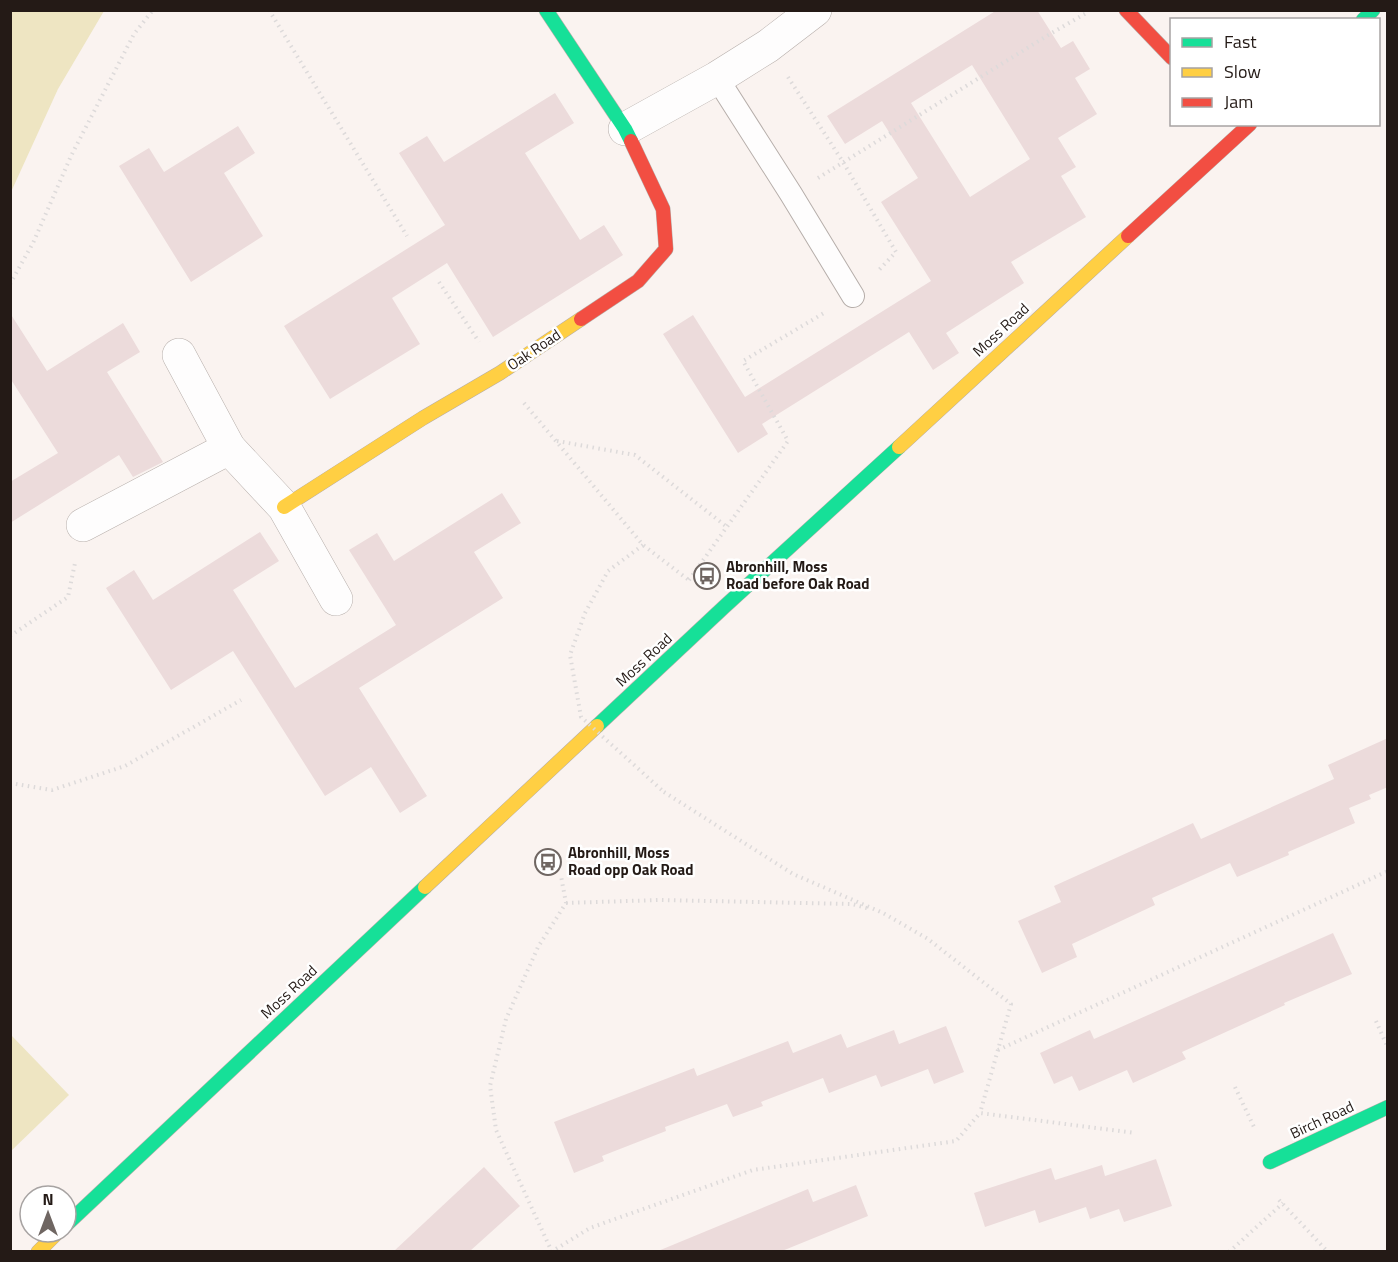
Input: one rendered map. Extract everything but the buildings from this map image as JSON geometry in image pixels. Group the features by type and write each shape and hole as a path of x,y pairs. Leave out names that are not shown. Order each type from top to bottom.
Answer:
{"street":[{"name":"Oak Road","path":"284,507 423,418 500,373 638,281 666,249 663,209 625,129 546,10"},
{"path":"625,129 717,78 768,46 815,10"},
{"path":"1126,10 1170,56"},
{"name":"Moss Road","path":"78,1214 724,607 1242,127"},
{"path":"179,355 229,448 284,507 336,599"},
{"path":"83,525 229,448"},
{"name":"Birch Road","path":"1270,1162 1388,1107"}],"lane":[{"path":"717,78 853,296"}],"path":[{"path":"10,284 33,243 81,135 134,34 153,10"},
{"path":"269,10 407,236"},
{"path":"791,194 1091,10"},
{"path":"689,580 788,441 743,361 853,296 896,252 843,162 768,46"},
{"path":"439,282 500,373 643,545 724,607"},
{"path":"556,441 635,455 727,527"},
{"path":"10,636 68,597 83,525"},
{"path":"561,876 566,903 538,947 506,1019 490,1086 496,1130 552,1251 590,1228 753,1170 956,1141 980,1113 1011,1004 928,939 883,913 793,874 664,792 581,717 570,655 585,613 608,571 643,545"},
{"path":"10,783 52,790 125,766 241,700"},
{"path":"998,1050 1388,871"},
{"path":"566,903 659,900 852,904 883,913"},
{"path":"1376,1021 1388,1048"},
{"path":"1235,1087 1270,1162"},
{"path":"980,1113 1135,1133"},
{"path":"1276,1196 1328,1251"},
{"path":"1229,1251 1283,1203"}],"shaded area":[{"path":"11,10 104,11 58,89 11,192"},
{"path":"11,1035 69,1095 11,1151"}],"traffic: fast":[{"path":"546,10 631,141"},
{"path":"1365,18 1373,10"},
{"path":"597,726 899,447"},
{"path":"78,1214 425,887"},
{"path":"1270,1162 1388,1107"}],"traffic: slow":[{"path":"899,447 1128,236"},
{"path":"284,507 423,418 500,373 581,319"},
{"path":"425,887 597,726"},
{"path":"38,1252 46,1244"}],"traffic: jam":[{"path":"1126,10 1170,56"},
{"path":"1128,236 1248,126"},
{"path":"581,319 638,281 666,249 663,209 631,141"}],"place":[{"name":"Abronhill, Moss Road before Oak Road","path":"707,576"},
{"name":"Abronhill, Moss Road opp Oak Road","path":"548,862"}]}
